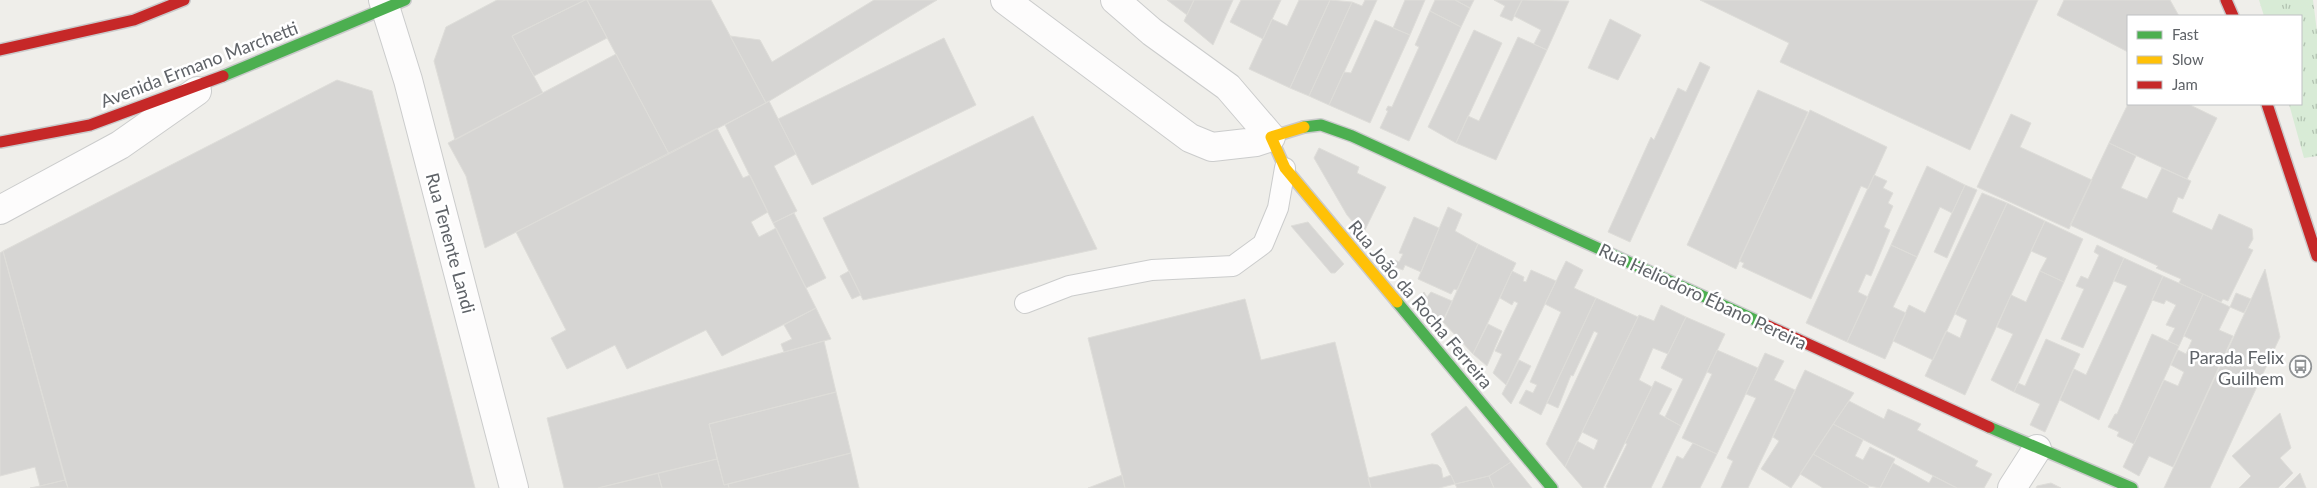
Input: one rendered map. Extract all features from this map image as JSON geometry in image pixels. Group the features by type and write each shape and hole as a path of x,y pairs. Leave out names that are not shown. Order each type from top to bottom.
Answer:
{"street":[{"path":"0,50 134,20 184,0"},
{"name":"Rua Heliodoro Ébano Pereira","path":"1005,0 1190,138 1212,147 1256,142 1297,128 1321,125 1352,136 2037,449 2132,488"},
{"path":"1115,0 1152,32 1228,87 1271,137"},
{"path":"2226,0 2233,15"},
{"name":"Avenida Ermano Marchetti","path":"0,142 90,124 212,81 392,3"},
{"name":"Rua Tenente Landi","path":"392,3 408,80 514,488"},
{"path":"0,210 111,150 212,81"},
{"path":"2268,105 2317,256"},
{"name":"Rua João da Rocha Ferreira","path":"1271,137 1285,168 1552,488"},
{"path":"2012,488 2037,449"}],"lane":[{"path":"1025,303 1069,286 1152,270 1233,266 1262,244 1278,208 1285,168"}],"green space":[{"path":"2259,0 2313,0 2317,32 2317,156 2304,158 2289,105 2302,105 2302,15 2264,15"}],"building":[{"path":"497,0 585,0 512,36 543,93 455,140 434,61 446,27"},
{"path":"587,0 607,38 534,76 512,36"},
{"path":"587,0 711,0 766,103 669,154"},
{"path":"874,0 937,0 766,103 730,36 760,40 772,62"},
{"path":"1167,0 1194,0 1187,15"},
{"path":"1194,0 1233,0 1213,45 1184,21"},
{"path":"1241,0 1281,0 1263,39 1230,22"},
{"path":"1299,0 1330,0 1290,88 1249,69 1272,19 1287,26"},
{"path":"1330,0 1352,2 1309,96 1290,88"},
{"path":"1365,0 1377,0 1329,105 1309,96 1352,2 1362,6"},
{"path":"1405,0 1425,0 1410,35 1393,28"},
{"path":"1435,0 1455,0 1470,8 1461,27 1430,11"},
{"path":"1455,0 1474,0 1470,8"},
{"path":"1494,0 1522,0 1512,21 1500,16 1505,6"},
{"path":"1522,0 1569,1 1547,50 1534,44 1541,30 1514,16"},
{"path":"1700,0 2038,0 1970,150 1780,62 1789,43"},
{"path":"2064,0 2170,0 2178,15 2127,15 2127,51 2057,15"},
{"path":"1430,11 1461,27 1409,141 1380,128 1388,111 1386,110 1388,106 1392,107 1419,47 1415,45"},
{"path":"1610,19 1641,35 1618,80 1588,68"},
{"path":"1375,20 1410,35 1370,123 1329,105 1344,72 1351,73"},
{"path":"1474,30 1502,43 1456,143 1428,127"},
{"path":"1518,37 1547,50 1496,160 1456,143 1468,116 1479,121"},
{"path":"944,38 976,105 812,185 778,119"},
{"path":"616,54 669,154 485,248 466,176 448,143"},
{"path":"1700,62 1710,67 1630,242 1608,232 1651,137 1654,140 1678,88 1686,92"},
{"path":"337,80 372,91 475,488 68,488 3,251"},
{"path":"1758,90 1808,112 1736,269 1687,245"},
{"path":"769,101 796,154 774,166 797,211 773,223 725,125"},
{"path":"2128,105 2190,105 2217,118 2187,179 2109,143"},
{"path":"1810,110 1887,147 1868,189 1861,186 1811,299 1742,267 1744,263 1739,261"},
{"path":"2011,114 2031,123 2020,147 2092,180 2069,229 1977,187"},
{"path":"1033,116 1097,249 863,300 823,218"},
{"path":"717,128 743,178 750,175 768,212 751,222 759,237 776,228 816,308 722,356 706,330 627,369 615,345 567,369 551,338 566,330 516,232"},
{"path":"2109,143 2136,156 2121,188 2147,199 2162,168 2191,181 2183,199 2178,197 2172,212 2212,230 2219,214 2252,229 2253,239 2248,248 2253,250 2228,301 2223,299 2221,302 2179,283 2181,279 2156,268 2158,266 2070,225"},
{"path":"1319,148 1359,167 1357,173 1386,187 1363,234 1347,215 1314,158"},
{"path":"1927,166 1965,185 1952,213 1940,207 1917,257 1891,245"},
{"path":"1874,175 1887,181 1883,188 1893,193 1888,203 1893,206 1884,227 1890,230 1871,276 1866,274 1858,292 1868,297 1847,342 1806,323"},
{"path":"1965,185 1977,190 1947,258 1934,252"},
{"path":"1982,193 2007,203 1933,360 1893,341 1909,305 1925,313"},
{"path":"2007,203 2045,221 1965,395 1925,376 1946,331 1960,338 1967,320 1955,314"},
{"path":"1448,207 1462,214 1455,231 1478,244 1457,290 1454,289 1451,294 1418,279"},
{"path":"794,213 826,278 806,288 773,223"},
{"path":"1414,217 1439,228 1421,272 1405,265 1403,270 1392,266 1395,260 1399,262 1403,254 1399,253"},
{"path":"2045,221 2083,239 2064,282 2040,271 2047,258 2031,251"},
{"path":"1308,222 1344,264 1335,273 1331,273 1291,226"},
{"path":"1478,244 1516,263 1473,354 1443,322"},
{"path":"1891,245 1917,257 1893,307 1906,313 1885,359 1847,342"},
{"path":"2097,245 2124,258 2083,348 2061,339 2084,289 2076,286 2081,276 2088,279 2099,255 2094,252"},
{"path":"3,251 65,480 40,486 35,467 0,476 0,253"},
{"path":"2124,258 2163,276 2099,420 2060,400 2074,369 2086,375 2127,286 2114,281"},
{"path":"1566,261 1583,270 1574,288 1596,298 1541,415 1519,403 1526,390 1533,393 1537,385 1530,382 1561,312 1545,304"},
{"path":"2265,269 2280,337 2210,488 2164,488"},
{"path":"1531,270 1556,281 1506,385 1493,373 1502,354 1495,351 1518,303 1514,301 1512,305 1500,298 1512,271 1524,277 1523,281 1526,282"},
{"path":"849,271 861,295 852,299 840,276"},
{"path":"2040,271 2064,282 2014,392 1991,380 2013,334 1997,327 2011,295 2026,302"},
{"path":"2163,276 2203,294 2179,346 2168,341 2175,328 2166,325 2176,305 2166,300 2164,304 2152,300"},
{"path":"1424,292 1427,297 1431,292 1452,301 1440,327 1418,298"},
{"path":"2236,293 2251,299 2244,313 2230,307"},
{"path":"2203,294 2230,307 2219,330 2233,336 2173,467 2149,456 2139,476 2123,467 2164,380 2178,386 2184,372 2171,365 2178,350 2186,354 2192,340 2184,336"},
{"path":"1596,298 1638,317 1565,467 1546,444 1598,333 1594,331 1573,376 1571,375 1558,408 1547,403"},
{"path":"1245,299 1261,360 1335,342 1371,488 1125,488 1088,338"},
{"path":"1661,305 1686,317 1668,354 1653,348 1639,380 1652,387 1603,488 1583,488 1565,467 1577,441 1594,450 1598,440 1582,432 1639,315 1654,321"},
{"path":"816,308 831,339 784,352 781,344 792,339 784,325"},
{"path":"1686,317 1725,334 1681,426 1665,417 1683,379 1661,368"},
{"path":"1488,324 1502,331 1487,366 1473,354"},
{"path":"2152,334 2179,346 2134,444 2117,436 2119,432 2108,427 2115,414 2117,414"},
{"path":"2046,339 2080,354 2045,432 2030,425 2040,404 2014,392 2018,383 2025,386"},
{"path":"824,341 836,392 709,424 717,459 598,488 564,488 547,418"},
{"path":"1717,350 1758,368 1717,454 1682,438 1712,374 1707,372"},
{"path":"1765,353 1784,361 1774,380 1795,390 1748,488 1721,488 1733,461 1727,458 1756,398 1746,394"},
{"path":"1519,360 1531,366 1511,404 1502,394"},
{"path":"1805,370 1854,393 1791,488 1761,469 1779,441 1773,437"},
{"path":"1655,381 1672,389 1659,414 1681,426 1651,488 1608,488 1606,487 1627,444 1625,443"},
{"path":"836,392 851,453 724,485 709,424"},
{"path":"1849,401 1884,419 1888,409 1921,424 1917,430 1978,461 1975,466 1992,474 1984,488 1957,488 1833,424"},
{"path":"1466,406 1511,462 1489,476 1455,484 1431,434"},
{"path":"2280,413 2291,448 2280,458 2293,473 2278,488 2239,488 2251,476 2232,456"},
{"path":"1833,424 1863,440 1855,456 1863,460 1870,447 1895,459 1880,488 1869,486 1813,454"},
{"path":"1693,443 1717,454 1700,488 1662,488 1677,456 1683,459"},
{"path":"851,453 859,488 729,488 728,484"},
{"path":"1813,454 1869,486 1868,488 1823,488 1800,474"},
{"path":"717,459 724,485 728,484 729,488 662,488 658,473"},
{"path":"1511,462 1532,488 1494,488 1489,476"},
{"path":"1893,463 1929,483 1933,476 1957,488 1880,488"},
{"path":"1432,464 1438,465 1441,468 1443,478 1451,475 1455,484 1439,488 1371,488 1368,478"},
{"path":"658,473 662,488 598,488"},
{"path":"2300,473 2306,488 2285,488"},
{"path":"1122,475 1125,488 1088,488"},
{"path":"1489,476 1494,488 1457,488 1455,484"},
{"path":"65,480 68,488 30,488 40,486"},
{"path":"2051,483 2061,488 2036,488 2037,486"}],"traffic: fast":[{"path":"223,76 405,0"},
{"path":"1304,127 1321,125 1352,136 1764,324"},
{"path":"1397,302 1552,488"},
{"path":"1989,427 2132,488"}],"traffic: slow":[{"path":"1304,127 1271,137 1285,168 1397,302"}],"traffic: jam":[{"path":"0,50 134,20 184,0"},
{"path":"2226,0 2233,15"},
{"path":"0,142 90,125 223,76"},
{"path":"2267,105 2317,256"},
{"path":"1764,324 1989,427"}],"place":[{"name":"Parada Felix Guilhem","path":"2300,367"}]}
